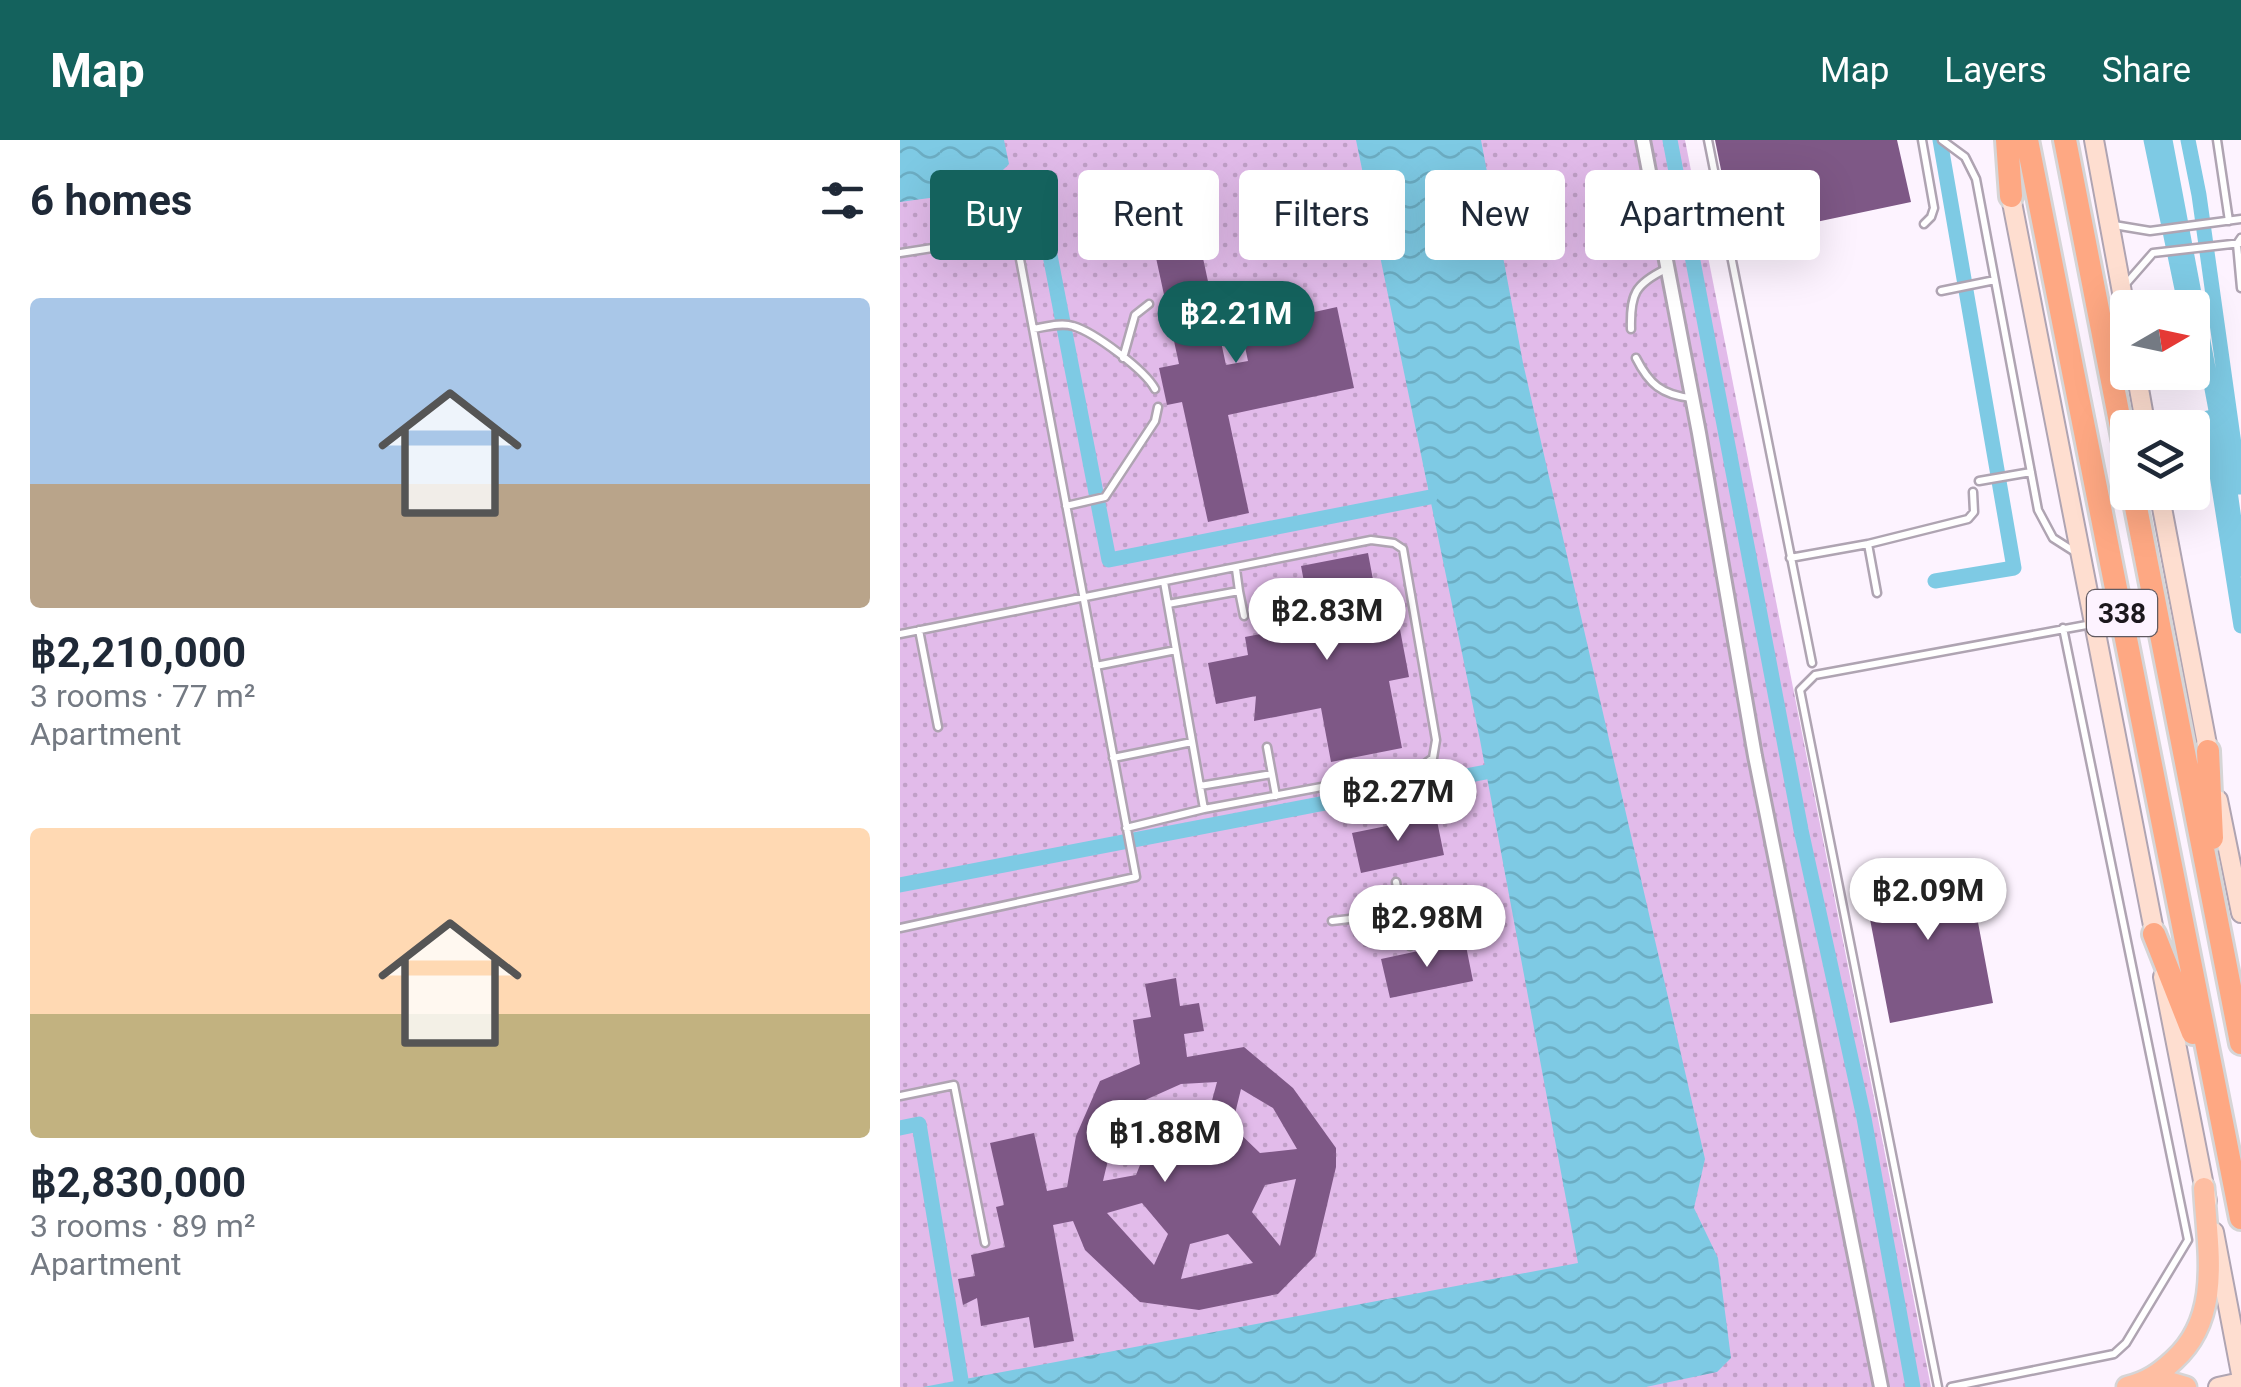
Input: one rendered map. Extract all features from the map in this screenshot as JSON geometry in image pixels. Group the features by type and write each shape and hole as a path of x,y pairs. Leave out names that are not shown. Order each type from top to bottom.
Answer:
{"highway":[{"path":"2003,140 2011,196"},
{"name":"338","path":"2027,140 2241,1218"},
{"path":"2065,140 2118,410"},
{"name":"338","path":"2137,510 2241,1043"},
{"path":"2208,751 2216,916"},
{"path":"2154,934 2214,1088"}],"main road":[{"path":"2094,140 2121,290"},
{"name":"338","path":"2011,196 2204,1188"},
{"name":"338","path":"2162,510 2208,751 2235,856 2241,912"},
{"path":"2204,1188 2241,1374"},
{"path":"2137,1385 2183,1352 2198,1328 2210,1274 2204,1188"},
{"path":"2137,1385 2169,1382 2186,1387"},
{"path":"2218,1387 2241,1382"}],"street":[{"path":"1643,140 1759,774 1882,1387"}],"lane":[{"path":"1708,140 1812,664"},
{"path":"1922,140 1934,208 1932,217 1924,224"},
{"path":"1942,140 1971,165 2042,522 2052,538 2081,556"},
{"path":"2217,140 2225,221"},
{"path":"2110,224 2150,232 2241,219"},
{"path":"900,253 976,239 1008,239 1019,254 1136,877 900,928"},
{"path":"2121,290 2153,253 2240,242 2241,288"},
{"path":"1631,329 1631,311 1642,281 1668,268"},
{"path":"1946,290 1995,280"},
{"path":"1123,358 1134,316 1149,304"},
{"path":"1033,329 1064,324 1083,330 1148,376 1155,389"},
{"path":"1636,358 1654,386 1670,396 1692,398"},
{"path":"1066,506 1100,500 1109,493 1156,421 1158,407"},
{"path":"1983,480 2031,472"},
{"path":"1790,558 1868,544 1968,519 1974,512 1973,492"},
{"path":"900,634 1371,540 1394,543 1403,550 1436,740 1433,758 1418,769 1204,809 1126,828"},
{"path":"1868,544 1877,593"},
{"path":"1236,569 1244,616"},
{"path":"1164,582 1204,809"},
{"path":"1168,604 1239,592"},
{"path":"1938,1387 1800,697 1802,684 1815,676 2094,624"},
{"path":"1951,1387 2114,1354 2126,1344 2188,1240 2063,628"},
{"path":"918,630 938,727"},
{"path":"1096,666 1176,650"},
{"path":"1113,758 1192,742"},
{"path":"1266,747 1276,796"},
{"path":"1200,786 1272,774"},
{"path":"1396,882 1410,946"},
{"path":"1332,921 1402,913"},
{"path":"900,1096 954,1085 985,1243"}],"shaded area":[{"path":"900,140 1685,140 1691,170 1585,170 1585,260 1709,260 1931,1387 900,1387"}],"water":[{"path":"900,140 1004,140 1009,164 1002,170 930,170 930,197 900,202"},
{"path":"1356,140 1481,140 1487,170 1425,170 1425,260 1504,260 1523,363 1705,1159 1694,1208 1718,1258 1731,1358 1717,1372 1646,1387 923,1387 1578,1263 1480,740 1381,260 1405,260 1405,170 1362,170"}],"building":[{"path":"1715,140 1897,140 1911,202 1820,221 1820,170 1721,170"},
{"path":"1156,260 1203,260 1226,365 1248,361 1241,328 1337,307 1354,388 1228,415 1249,513 1208,522 1182,402 1167,405 1159,368 1179,364"},
{"path":"1368,553 1381,622 1398,619 1409,677 1389,681 1402,748 1331,762 1321,708 1254,721 1256,696 1216,704 1208,663 1248,655 1245,637 1312,624 1301,566"},
{"path":"1436,816 1444,855 1361,873 1352,833"},
{"path":"1967,863 1993,1003 1890,1023 1863,883"},
{"path":"1465,941 1473,981 1390,998 1381,959"},
{"path":"1176,978 1180,1006 1199,1003 1204,1031 1184,1034 1187,1057 1244,1047 1293,1088 1336,1148 1336,1167 1315,1256 1278,1294 1199,1310 1140,1302 1085,1250 1073,1221 1053,1225 1074,1341 1034,1348 1029,1317 981,1326 977,1298 963,1305 958,1279 975,1276 971,1255 1005,1247 996,1207 1004,1205 990,1143 1034,1133 1047,1191 1067,1187 1076,1136 1100,1081 1140,1064 1133,1020 1151,1017 1145,984","holes":["1217,1082 1207,1119 1164,1128 1143,1101 1181,1084","1241,1089 1273,1108 1297,1149 1260,1153 1232,1126","1117,1122 1146,1150 1136,1175 1103,1181","1296,1179 1280,1246 1252,1212 1265,1185","1142,1203 1168,1234 1154,1265 1107,1213","1228,1234 1253,1263 1181,1279 1190,1244"]}],"waterway":[{"path":"1670,140 1801,830 1864,1118 1913,1387"},
{"path":"1935,581 2014,568 1940,140"},
{"path":"2151,140 2182,290"},
{"path":"2165,140 2226,463 2241,569"},
{"path":"2188,140 2240,487"},
{"path":"1051,260 1109,560 1430,497"},
{"path":"2210,431 2241,626"},
{"path":"900,885 1486,772"},
{"path":"900,1128 919,1124 961,1380"}]}
